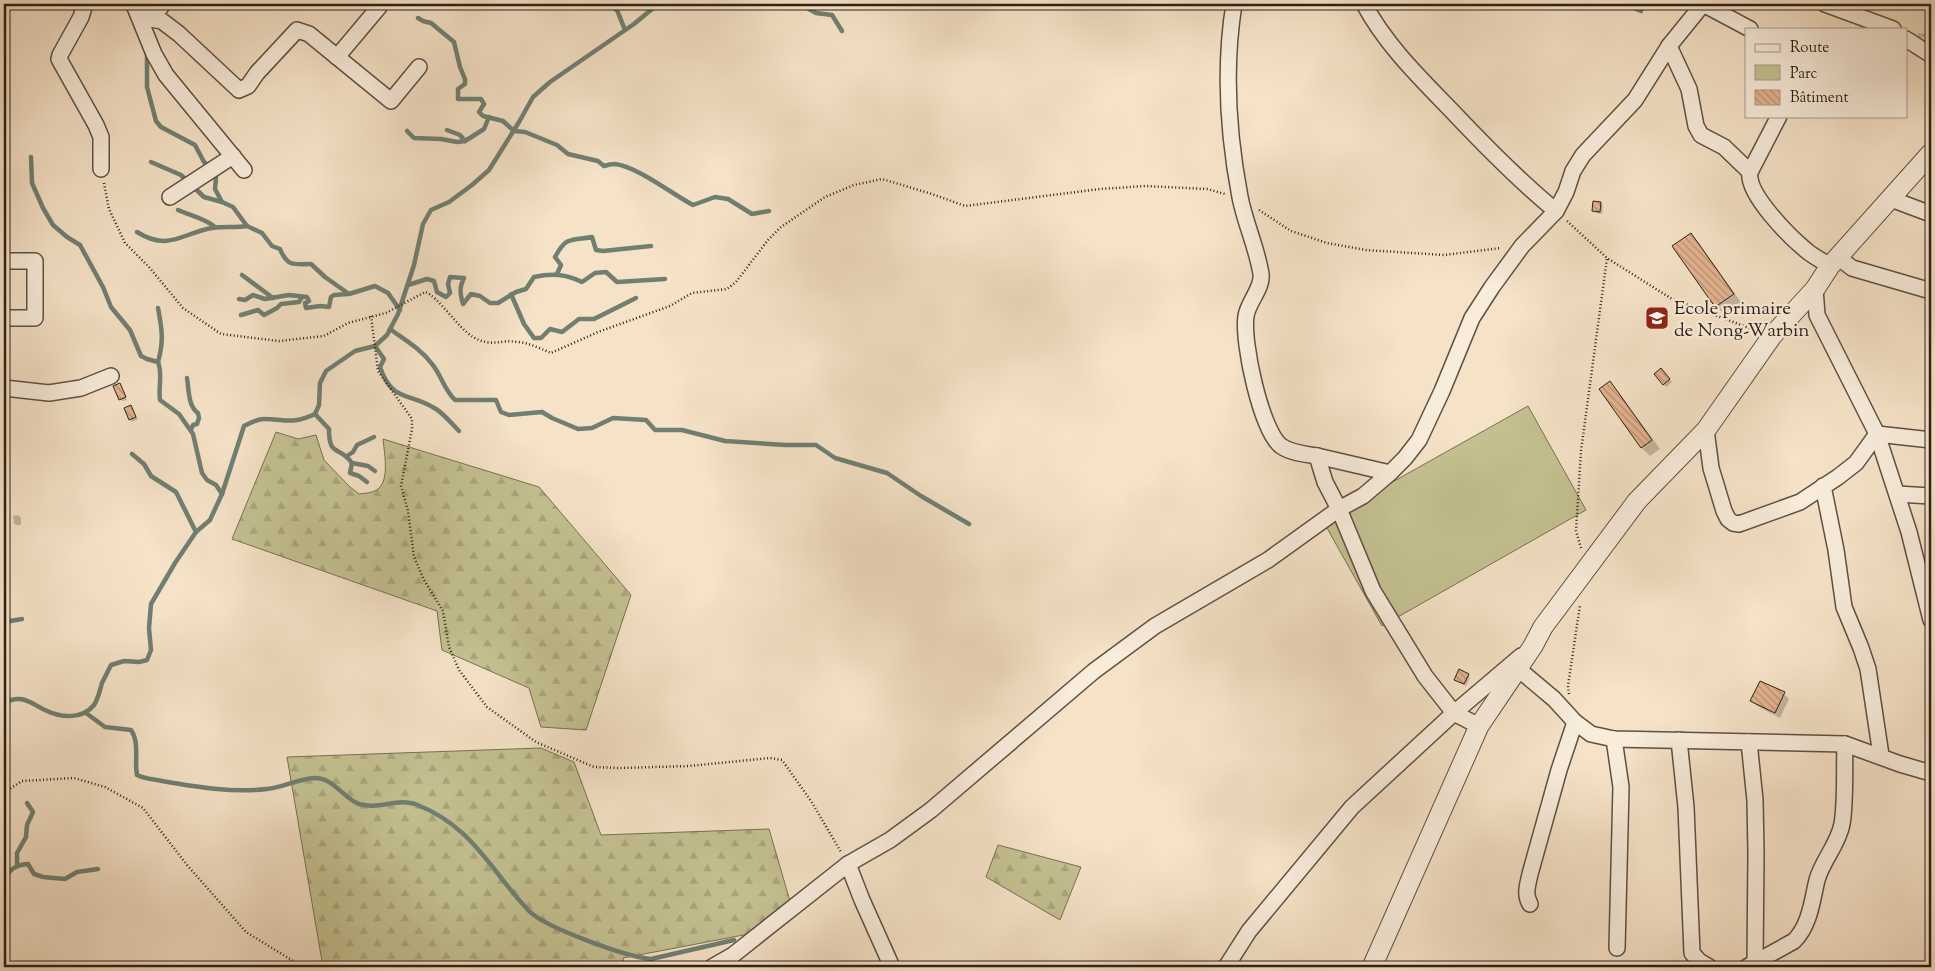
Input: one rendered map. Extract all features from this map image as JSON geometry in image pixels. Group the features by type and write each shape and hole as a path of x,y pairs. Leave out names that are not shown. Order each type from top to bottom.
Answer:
{"street":[{"path":"85,4 81,17 59,60 101,137 101,169"},
{"path":"151,19 163,4"},
{"path":"337,57 380,4"},
{"path":"1234,4 1230,27 1231,128 1240,197 1261,278 1246,315 1244,333 1254,386 1273,435 1280,445 1290,451 1390,474"},
{"path":"1364,4 1375,25 1406,64 1524,185 1556,211"},
{"path":"712,967 733,955 848,864 890,840 931,810 1094,672 1155,626 1268,560 1339,509 1363,496 1390,474 1410,452 1426,426 1472,318 1522,246 1556,211 1566,192 1573,171 1583,155 1635,100 1669,46 1703,4 1748,28"},
{"path":"1825,4 1890,28"},
{"path":"133,5 151,19 162,21 239,90 248,86 257,73 297,30 308,34 391,101 419,67"},
{"path":"133,5 154,54 166,75 244,170"},
{"path":"1908,45 1931,55"},
{"path":"1669,46 1689,89 1696,126 1701,135 1724,148 1750,172"},
{"path":"1777,118 1750,172 1749,180 1752,189 1775,220 1807,251 1852,268 1931,291"},
{"path":"1372,967 1479,726 1533,646 1543,627 1637,501 1706,430 1772,336 1815,289 1834,261 1931,153"},
{"path":"170,197 233,156"},
{"path":"1891,199 1931,214"},
{"path":"4,260 35,261 35,318 4,318"},
{"path":"1815,289 1818,316 1877,434 1897,494 1931,620"},
{"path":"4,388 49,393 81,388 110,376"},
{"path":"1706,430 1711,468 1724,512 1733,523 1746,522 1800,502 1856,463 1877,434"},
{"path":"1877,434 1931,440"},
{"path":"1317,456 1325,482 1339,509 1374,591 1425,676 1454,713 1479,726"},
{"path":"1823,486 1844,607 1868,670 1881,755"},
{"path":"1897,494 1931,496"},
{"path":"1226,967 1249,931 1352,807 1454,713 1533,646"},
{"path":"1517,668 1591,734 1614,739 1845,744 1931,773"},
{"path":"1530,904 1527,899 1527,888 1530,874 1559,770 1576,722"},
{"path":"1614,739 1620,787 1617,948"},
{"path":"1679,740 1686,807 1692,953 1709,967"},
{"path":"1749,742 1756,818 1751,965"},
{"path":"1751,965 1794,940 1801,934 1806,923 1818,878 1833,849 1842,825 1845,744"},
{"path":"848,864 892,967"}],"path":[{"path":"101,169 110,209 125,243 149,267 183,308 221,334 278,341 324,336 348,323 386,313 425,292 431,294 454,321 472,336 489,344 522,342 551,353 598,332 670,306 692,293 727,288 743,273 768,240 825,196 854,185 882,179 964,206 1091,190 1145,186 1207,189 1240,197 1291,231 1327,243 1366,250 1444,255 1522,246"},
{"path":"1556,211 1607,258 1672,299 1772,336"},
{"path":"1587,569 1576,530 1581,451 1607,258"},
{"path":"371,316 378,371 412,419 412,429 401,486 408,511 414,557 424,580 443,611 449,647 459,670 487,707 536,742 594,767 680,766 770,758 782,760 811,801 848,864"},
{"path":"1570,695 1568,686 1582,598"},
{"path":"4,796 11,788 22,781 74,778 105,787 143,808 187,866 246,932 303,967"}],"green space":[{"path":"1528,406 1586,510 1382,626 1323,521"},
{"path":"276,432 298,439 316,435 324,460 359,494 369,493 382,485 385,472 383,439 539,487 631,595 586,730 541,727 529,688 442,650 437,611 232,539"},
{"path":"541,748 574,762 601,835 769,829 792,908 754,933 623,958 625,967 323,967 287,757"},
{"path":"998,845 1081,867 1060,920 986,877"}],"building":[{"path":"1593,201 1601,202 1600,212 1592,211"},
{"path":"1691,233 1734,294 1715,307 1672,246"},
{"path":"1661,368 1670,379 1663,385 1654,374"},
{"path":"1610,381 1652,440 1641,448 1599,389"},
{"path":"120,383 126,397 119,400 113,386"},
{"path":"131,405 136,417 129,420 124,408"},
{"path":"1459,669 1469,674 1464,684 1454,680"},
{"path":"1760,681 1785,692 1775,713 1750,701"}],"waterway":[{"path":"606,4 617,10"},
{"path":"618,4 617,10 625,30"},
{"path":"4,703 22,699 59,715 78,715 89,710 94,705 111,665 124,661 139,662 147,660 151,650 149,628 151,604 196,532 210,520 222,494 244,426 261,419 289,421 315,414 319,405 320,383 326,371 355,351 375,346 387,335 398,314 414,265 423,224 431,210 449,202 489,170 533,97 550,82 634,24 658,4"},
{"path":"781,4 789,7 802,5 816,13 832,15 842,31"},
{"path":"1625,4 1641,11"},
{"path":"418,18 431,23 454,42 465,79 465,84 458,89 458,99 481,99 484,104 479,112 483,116 503,121 514,131 525,132 557,145 568,154 598,161 604,166 615,164 634,170 693,205 715,197 728,199 752,214 769,211"},
{"path":"147,51 147,87 156,121 161,127 195,145 204,162 213,170 216,178 215,189 222,202 233,207 247,226 262,233 272,246 280,249 285,259 291,263 311,264 325,277 349,294 375,286 388,293 400,310"},
{"path":"407,131 414,138 465,141 484,129 489,117"},
{"path":"447,130 460,135 465,141"},
{"path":"31,157 32,183 43,208 53,225 80,245 103,287 111,307 130,330 141,356 158,362 160,371 160,400 179,414 193,434 202,473 207,480 216,485 222,494"},
{"path":"151,162 181,175 204,197 222,202"},
{"path":"178,210 202,219 215,227"},
{"path":"137,232 148,238 167,241 201,230 247,226"},
{"path":"557,274 561,265 555,257 563,245 570,240 592,237 596,250 603,251 651,246"},
{"path":"408,285 427,279 434,281 437,292 446,297 450,293 448,284 450,277 464,278 461,285 463,304 471,294 480,296 490,303 498,303 516,292 526,289 534,277 541,276 565,276 582,282 595,273 606,272 617,282 665,279"},
{"path":"242,275 273,298"},
{"path":"239,299 245,300 253,295 265,299 289,295 307,297 309,301 305,303 306,308 329,307 331,297 348,294"},
{"path":"511,294 524,324 534,338 541,338 550,329 562,332 579,319 594,319 636,298"},
{"path":"241,315 258,310 264,315 281,304 299,302 302,297"},
{"path":"158,308 162,335 158,362"},
{"path":"390,329 428,359 455,400 496,400 501,412 509,415 542,412 578,429 592,428 613,418 646,420 655,430 682,430 725,441 816,445 835,458 887,473 921,496 969,524"},
{"path":"375,346 384,359 380,367 390,386 396,392 436,409 459,431"},
{"path":"187,378 192,406 198,413 199,418 197,424 193,425 191,430"},
{"path":"315,414 329,429 329,438 333,448 352,463 368,466 375,471"},
{"path":"347,456 353,452 357,445 374,437"},
{"path":"132,454 144,464 151,476 176,492 196,532"},
{"path":"352,463 350,473 359,476 367,482"},
{"path":"4,622 22,619"},
{"path":"86,713 105,727 131,730 136,746 137,775 143,777 228,790 267,789 315,778 328,781 359,804 373,806 401,802 415,804 435,813 452,824 479,850 529,911 538,918 587,941 624,953 651,959 734,940"},
{"path":"17,865 17,853 26,837 27,825 33,812 27,803"},
{"path":"4,880 13,868 28,864 34,874 43,877 65,879 77,872 98,869"},
{"path":"4,957 12,967"}],"place":[{"name":"Ecole primaire de Nong-Warbin","path":"1657,318"}]}
